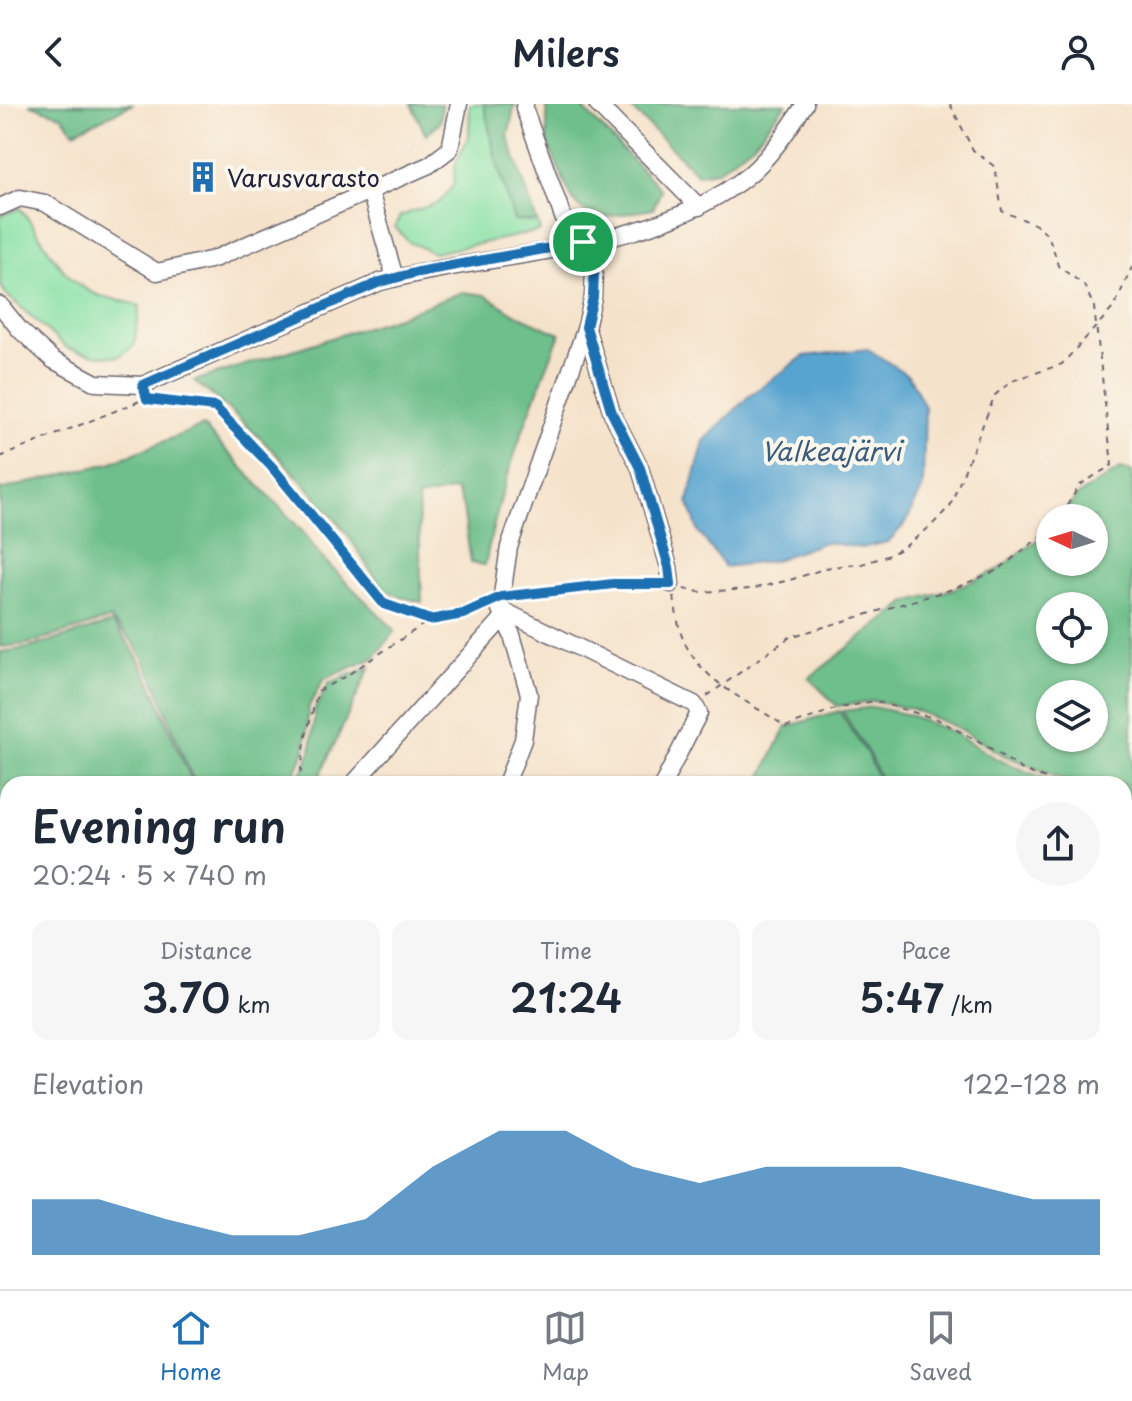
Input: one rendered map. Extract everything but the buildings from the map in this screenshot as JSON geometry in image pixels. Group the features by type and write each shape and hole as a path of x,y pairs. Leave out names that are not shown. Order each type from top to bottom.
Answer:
{"street":[{"path":"0,207 20,198 45,203 157,272 214,259 429,165 450,149 459,104"},
{"path":"509,776 523,740 529,694 501,608 509,547 586,327 593,297 594,273 583,242 567,228 540,158 525,104"},
{"path":"597,104 699,207"},
{"path":"0,305 20,330 53,360 96,383 143,385 380,282 649,228 699,207 741,182 784,138 805,104"},
{"path":"370,191 395,278"},
{"path":"586,327 612,413 640,468 669,567 671,584"},
{"path":"501,608 694,704 699,713 667,776"},
{"path":"360,776 501,608"}],"path":[{"path":"950,104 973,150 995,167 1002,211 1042,227 1051,238 1058,266 1084,285 1094,307 1112,465 1080,485 1068,504"},
{"path":"0,457 147,399 215,407 272,467 384,604 430,620 613,584 671,584 699,592 751,589 830,567 862,564 890,555 931,526 950,506 995,395 1012,381 1062,364 1114,307 1132,267"},
{"path":"694,704 790,637 953,589 998,570 1036,540"},
{"path":"671,584 683,639 700,666 721,686 786,727 832,710 874,701 937,719 1038,776"},
{"path":"300,776 306,736 318,691 453,608"}],"green space":[{"path":"29,104 133,104 74,132 62,116"},
{"path":"411,104 442,104 440,122 426,135"},
{"path":"470,104 484,104 514,220 537,222 540,231 434,253 409,242 395,227 400,216 440,202 454,184 455,165 469,136"},
{"path":"484,104 515,104 508,136 537,222 514,221"},
{"path":"547,104 579,104 661,190 653,209 606,217 584,211 572,199 547,142"},
{"path":"627,104 786,104 753,144 717,171 697,174"},
{"path":"20,208 73,280 98,295 140,306 134,346 118,357 67,348 7,295 0,285 0,216"},
{"path":"462,292 485,295 515,314 560,334 507,477 485,565 471,563 463,507 456,490 418,498 422,602 387,590 344,530 292,470 254,432 194,381 395,318"},
{"path":"203,426 303,532 322,558 395,630 374,658 324,679 309,706 305,750 294,776 192,776 143,657 130,638 110,619 27,644 0,647 0,490 110,463"},
{"path":"1120,469 1132,472 1132,776 1055,776 1001,754 956,727 912,709 874,701 837,706 809,678 907,602 953,589 998,570 1036,541 1036,576 1108,576 1108,504 1071,504 1077,496"},
{"path":"112,623 139,660 190,776 0,776 0,652 28,648"},
{"path":"370,667 320,776 300,776 311,751 315,708 329,683"},
{"path":"873,707 910,715 954,733 999,760 1038,776 879,776 842,711"},
{"path":"839,711 869,757 877,776 762,776 786,727"}],"water":[{"name":"Valkeajärvi","path":"868,349 909,376 925,407 923,487 906,523 888,542 861,548 825,542 772,561 725,567 698,531 688,501 704,441 748,397 804,356"}],"place":[{"name":"Varusvarasto","path":"203,177"}],"route":[{"path":"583,242 594,273 593,297 586,327 612,413 640,468 669,567 671,584 613,584 501,597 463,614 430,620 384,604 272,467 215,407 147,399 143,385 380,282 418,272 583,242"}]}
